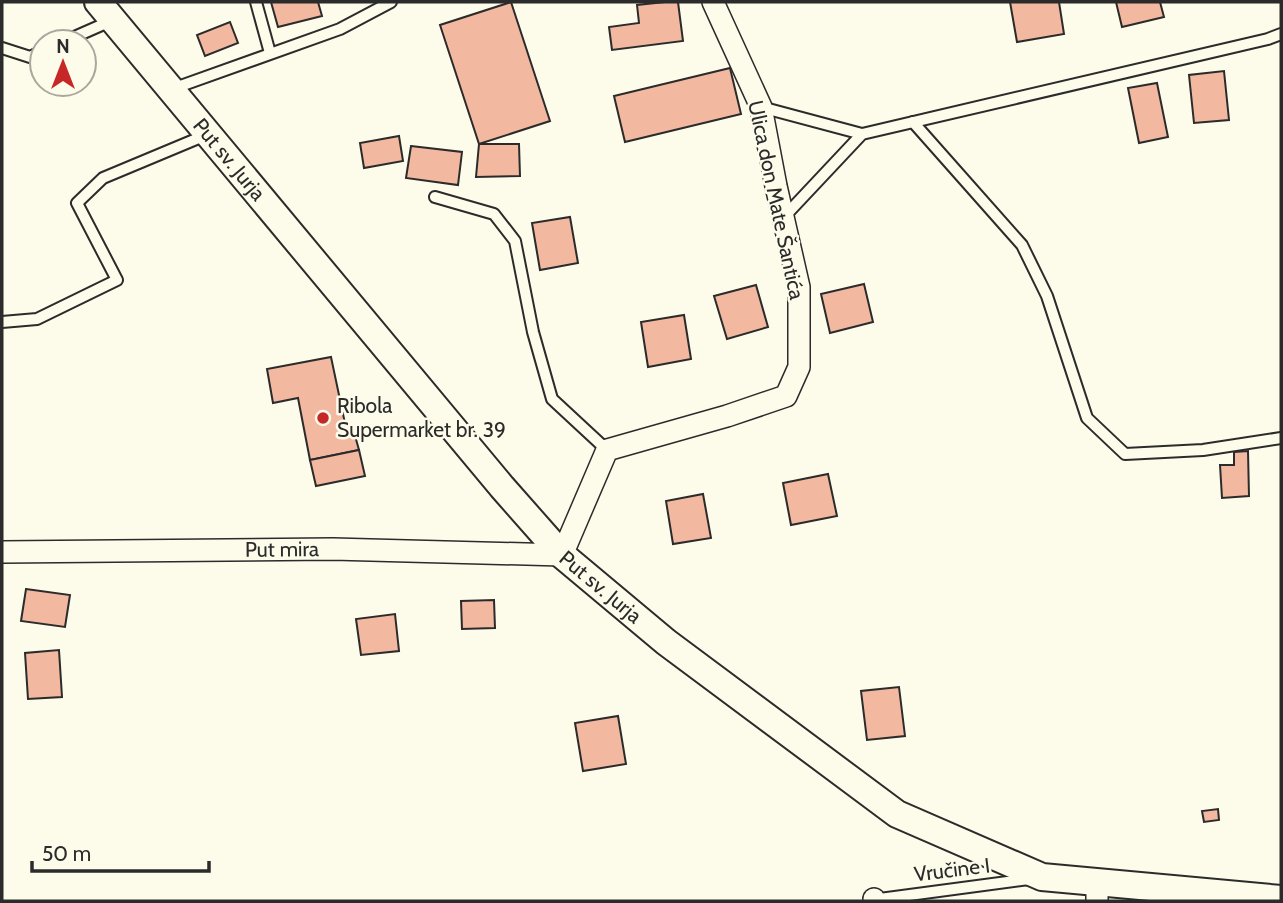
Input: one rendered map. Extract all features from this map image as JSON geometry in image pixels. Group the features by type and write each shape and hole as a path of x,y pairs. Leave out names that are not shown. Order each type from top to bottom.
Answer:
{"street":[{"name":"Ulica don Mate Šantića","path":"607,450 727,416 786,396 799,367 799,286 761,107 713,2"},
{"name":"Put sv. Jurja","path":"105,11 562,555 666,642 897,814 1042,877 1097,892 1281,899"},
{"path":"562,555 607,450"},
{"name":"Put mira","path":"2,552 333,549 562,555"}],"lane":[{"path":"256,2 270,53"},
{"path":"172,89 340,29 391,2"},
{"path":"82,28 105,11"},
{"path":"761,107 862,134 1281,34"},
{"path":"2,48 28,56"},
{"path":"913,122 1022,245 1047,296 1087,418 1125,454 1203,450 1281,438"},
{"path":"2,322 37,319 117,280 78,203 103,178 209,134"},
{"path":"783,218 862,134"},
{"path":"435,197 494,214 515,241 533,332 552,400 607,450"},
{"name":"Vručine I","path":"872,901 1042,877"}],"building":[{"path":"271,2 318,2 322,16 278,27"},
{"path":"511,2 550,121 479,144 440,25"},
{"path":"678,2 683,41 612,50 609,27 639,23 637,5"},
{"path":"1010,2 1059,2 1064,34 1017,42"},
{"path":"1116,2 1160,2 1164,17 1122,27"},
{"path":"230,22 238,43 205,56 197,35"},
{"path":"730,68 741,114 625,142 614,96"},
{"path":"1224,71 1229,120 1194,123 1189,75"},
{"path":"1157,83 1168,137 1139,143 1128,88"},
{"path":"399,136 403,161 364,168 360,143"},
{"path":"479,144 519,144 520,176 476,177"},
{"path":"411,146 462,152 458,185 406,178"},
{"path":"570,217 578,263 540,270 532,223"},
{"path":"864,284 873,322 830,333 821,294"},
{"path":"756,285 768,327 727,339 714,296"},
{"path":"684,315 691,359 648,367 641,322"},
{"name":"Ribola Supermarket br. 39","path":"331,357 347,433 354,432 359,450 310,460 298,398 273,403 267,369"},
{"path":"359,450 365,476 316,486 310,460"},
{"path":"1248,451 1249,496 1222,498 1220,465 1234,465 1234,452"},
{"path":"828,474 837,516 791,525 783,483"},
{"path":"703,494 711,538 673,544 666,501"},
{"path":"26,589 70,595 65,627 21,621"},
{"path":"494,600 495,628 462,629 461,601"},
{"path":"395,614 399,651 361,655 356,619"},
{"path":"59,650 62,697 28,699 25,653"},
{"path":"899,687 905,736 867,740 861,691"},
{"path":"618,716 626,764 583,771 575,723"},
{"path":"1218,809 1219,820 1204,822 1202,811"}],"place":[{"name":"Ribola Supermarket br. 39","path":"323,418"}]}
